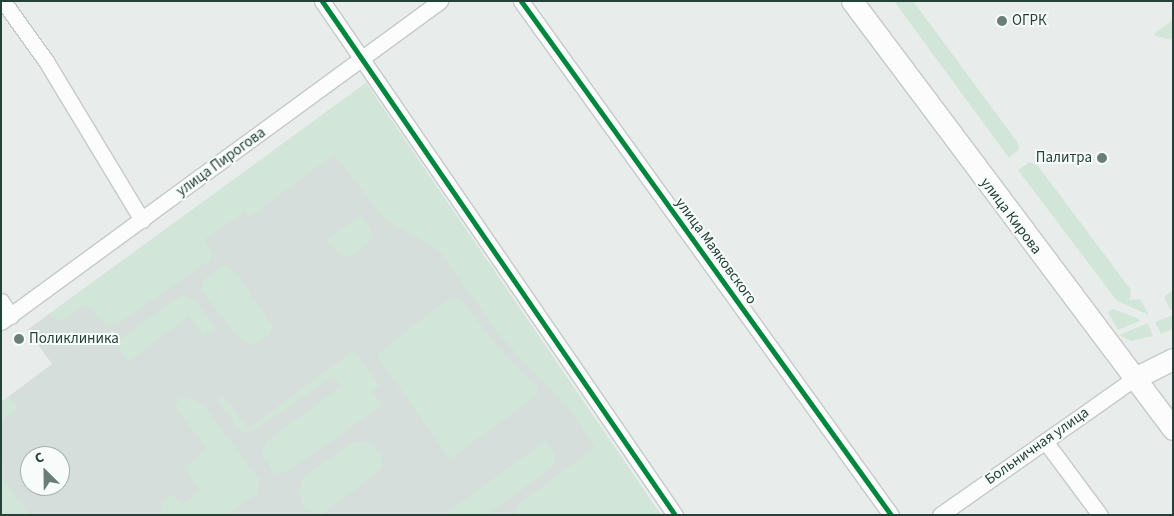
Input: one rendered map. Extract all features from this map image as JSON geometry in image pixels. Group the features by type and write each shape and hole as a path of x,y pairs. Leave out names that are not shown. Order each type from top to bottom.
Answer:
{"street":[{"path":"3,1 46,61 142,220"},
{"path":"322,1 675,515"},
{"name":"улица Пирогова","path":"6,319 440,1"},
{"name":"улица Маяковского","path":"521,1 891,515"},
{"name":"улица Кирова","path":"852,1 1173,429"},
{"path":"1,301 6,319"},
{"path":"1135,378 1173,358"},
{"name":"Больничная улица","path":"940,515 1135,378"},
{"path":"1045,441 1100,515"}],"shaded area":[{"path":"366,83 661,515 3,515 1,402 52,364 27,330"}],"green space":[{"path":"894,1 913,1 1018,143 1019,149 1009,158"},
{"path":"1173,20 1173,40 1155,36 1155,33"},
{"path":"366,83 661,515 514,515 519,504 595,448 568,407 502,338 439,250 385,219 334,154 250,217 245,211 204,240 212,255 210,260 117,324 106,325 86,305 59,322 50,314"},
{"path":"1030,162 1038,166 1131,290 1130,300 1140,299 1149,315 1117,301 1018,170"},
{"path":"360,216 371,230 372,239 352,256 343,257 327,240"},
{"path":"224,265 236,273 273,327 269,335 253,345 238,337 202,291 204,280"},
{"path":"1173,290 1173,308 1170,309 1164,297"},
{"path":"182,295 194,300 216,328 204,336 189,316 128,362 116,342"},
{"path":"459,298 499,348 537,388 538,394 450,459 377,355 435,309 449,300"},
{"path":"1113,309 1140,321 1118,330 1108,312"},
{"path":"1173,315 1173,329 1161,334 1155,322"},
{"path":"1148,323 1153,336 1131,341 1119,335"},
{"path":"354,350 379,386 372,391 382,406 286,472 279,474 274,472 262,453 266,442 341,387 334,376 248,434 240,431 218,400 223,396 248,429"},
{"path":"10,396 18,408 1,421 1,402"},
{"path":"180,398 193,399 204,406 259,479 257,493 227,515 161,515 162,501 173,494 182,505 200,491 186,467 207,448 175,406"},
{"path":"369,441 382,456 382,469 321,515 305,509 299,492 304,477 352,443"},
{"path":"546,441 556,457 552,468 486,515 444,515"},
{"path":"1,475 29,515 1,513"}],"cycle path":[{"path":"322,1 675,515"},
{"path":"521,1 891,515"}],"place":[{"name":"ОГРК","path":"1002,21"},
{"name":"Палитра","path":"1102,158"},
{"name":"Поликлиника","path":"19,339"}]}
